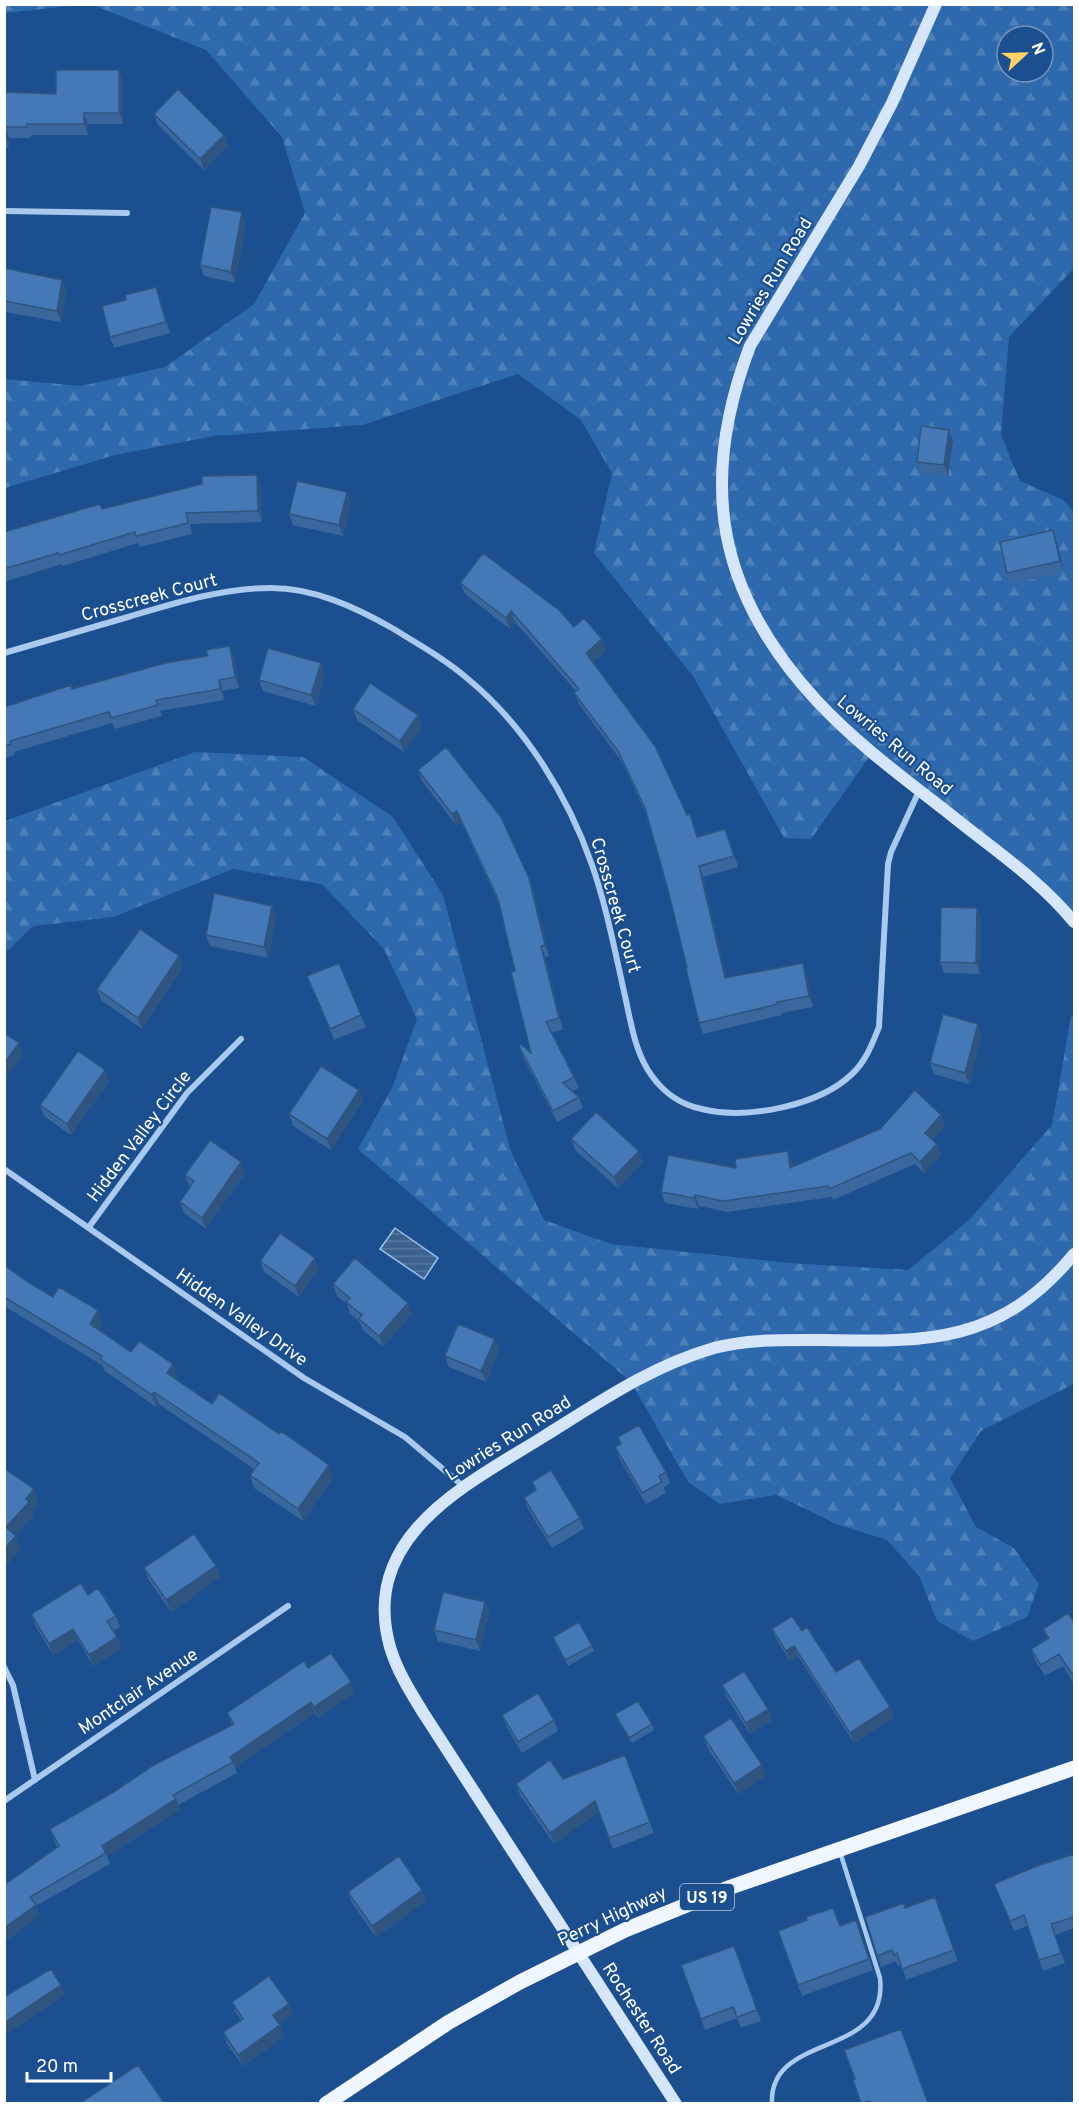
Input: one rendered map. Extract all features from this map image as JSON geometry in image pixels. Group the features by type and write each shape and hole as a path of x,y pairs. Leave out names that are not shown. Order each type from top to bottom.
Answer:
{"main road":[{"name":"Perry Highway","path":"326,2103 449,2022 520,1982 625,1929 677,1908 1074,1768"}],"street":[{"name":"Lowries Run Road","path":"936,4 892,103 859,166 750,346 739,375 723,443 722,510 739,582 754,616 773,647 818,702 872,753 1032,879 1074,921"},
{"path":"4,212 127,213"},
{"name":"Crosscreek Court","path":"4,653 210,595 273,588 326,597 350,607 446,662 470,680 514,726 533,751 566,805 581,835 596,879 634,1037 641,1057 650,1074 664,1090 682,1102 702,1110 726,1113 753,1112 807,1100 832,1089 852,1074 869,1052 879,1027 888,864 891,852 919,790"},
{"name":"Hidden Valley Circle","path":"89,1227 187,1094 241,1039"},
{"name":"Hidden Valley Drive","path":"4,1168 304,1378 405,1437 463,1486"},
{"name":"Lowries Run Road","path":"578,1953 424,1714 399,1670 386,1625 385,1603 389,1579 398,1556 410,1536 425,1518 463,1486 631,1382 658,1368 716,1348 774,1340 889,1341 920,1340 950,1335 1000,1317 1024,1302 1045,1285 1074,1254"},
{"name":"Montclair Avenue","path":"4,1802 288,1606"},
{"path":"4,1667 13,1685 35,1780"},
{"name":"Rochester Road","path":"578,1953 676,2103"}],"lane":[{"path":"772,2103 774,2081 785,2068 802,2056 861,2028 872,2016 878,2004 881,1991 880,1978 839,1850"}],"green space":[{"path":"5,4 79,4 79,5 5,13"},
{"path":"93,5 1074,5 1074,268 1009,337 1001,435 1020,481 1063,500 1074,512 1074,922 872,753 811,839 784,838 693,676 594,553 612,473 581,420 518,374 362,425 214,436 115,455 5,488 5,379 81,386 165,367 254,304 305,213 282,137 206,50"},
{"path":"195,752 303,757 393,817 443,895 511,1152 544,1220 611,1244 789,1263 908,1270 969,1220 1052,1125 1071,1016 1074,1014 1074,1384 981,1431 950,1478 976,1527 1014,1548 1039,1584 1027,1617 973,1641 937,1621 919,1576 887,1540 836,1524 777,1495 720,1504 688,1482 631,1382 358,1149 392,1088 417,1019 384,949 322,884 233,869 113,917 33,926 5,953 5,821"}],"shaded area":[{"path":"395,1228 438,1258 424,1279 380,1249"}],"building":[{"path":"56,70 119,70 119,113 84,113 84,124 27,124 27,127 5,127 4,137 4,92 56,94"},
{"path":"178,89 224,135 200,159 154,114"},
{"path":"211,207 242,212 231,272 200,265"},
{"path":"4,268 62,280 57,311 4,301"},
{"path":"156,287 166,322 110,337 102,306 126,300 125,295"},
{"path":"921,426 949,430 944,465 917,462"},
{"path":"257,475 258,511 186,513 188,523 136,536 135,532 4,569 4,532 100,504 102,509 202,484 202,476"},
{"path":"297,481 347,492 339,525 289,514"},
{"path":"1053,530 1060,561 1007,573 1000,542"},
{"path":"483,553 559,610 574,627 584,618 602,639 586,653 655,746 687,815 690,814 697,837 725,829 734,856 699,866 725,978 803,963 809,996 777,1002 778,1004 699,1023 668,890 645,808 618,751 574,693 579,689 511,611 506,618 460,583"},
{"path":"230,646 235,677 219,680 220,689 156,700 158,705 111,718 109,712 10,741 11,744 4,746 4,707 71,685 72,689 165,663 208,656 206,650"},
{"path":"268,648 321,663 311,695 259,680"},
{"path":"370,683 418,715 400,741 353,709"},
{"path":"446,747 501,817 529,878 545,945 541,946 559,1018 546,1022 574,1077 563,1083 579,1097 553,1111 519,1046 521,1044 531,1053 511,972 515,971 498,899 457,811 452,814 418,770"},
{"path":"214,893 272,906 264,947 206,935"},
{"path":"941,907 977,908 976,963 940,962"},
{"path":"140,929 179,956 138,1018 97,989"},
{"path":"339,963 361,1015 330,1029 307,976"},
{"path":"943,1014 978,1024 965,1073 930,1063"},
{"path":"4,1033 19,1043 4,1064"},
{"path":"78,1051 105,1070 67,1124 40,1105"},
{"path":"321,1066 359,1090 327,1139 289,1114"},
{"path":"915,1090 941,1115 925,1133 937,1144 920,1162 911,1153 829,1189 828,1186 723,1201 695,1195 694,1198 661,1192 668,1155 736,1168 735,1159 788,1151 790,1168 880,1129"},
{"path":"596,1112 639,1151 614,1177 571,1139"},
{"path":"210,1140 241,1162 202,1218 180,1202 194,1181 185,1175"},
{"path":"280,1233 315,1258 295,1286 260,1261"},
{"path":"355,1258 408,1303 379,1336 359,1319 362,1315 346,1302 350,1298 333,1284"},
{"path":"4,1265 53,1297 59,1287 98,1310 90,1324 131,1352 139,1341 173,1364 167,1373 212,1404 219,1393 279,1434 281,1431 329,1465 298,1509 250,1475 259,1463 154,1392 152,1395 100,1359 102,1356 4,1297"},
{"path":"458,1324 495,1339 481,1371 445,1356"},
{"path":"639,1425 666,1472 659,1476 662,1482 642,1493 615,1447 621,1444 618,1437"},
{"path":"4,1468 34,1489 26,1499 29,1502 6,1527 16,1536 4,1549"},
{"path":"551,1470 580,1518 548,1537 524,1498 536,1490 532,1482"},
{"path":"194,1534 216,1566 166,1600 144,1568"},
{"path":"81,1583 88,1595 98,1588 116,1616 107,1621 117,1637 89,1655 73,1629 49,1644 31,1614"},
{"path":"443,1592 485,1602 476,1640 434,1630"},
{"path":"1068,1613 1074,1622 1074,1672 1072,1674 1059,1654 1041,1665 1031,1649 1049,1638 1043,1629"},
{"path":"792,1616 802,1631 807,1627 836,1672 859,1658 890,1707 850,1733 794,1646 786,1651 772,1629"},
{"path":"579,1622 592,1646 565,1660 553,1637"},
{"path":"331,1653 351,1682 314,1707 311,1702 230,1757 233,1762 173,1795 176,1799 102,1846 106,1853 30,1897 36,1905 4,1928 4,1885 59,1846 50,1829 112,1793 154,1765 234,1724 227,1713 304,1661 308,1668"},
{"path":"744,1671 768,1709 746,1723 722,1685"},
{"path":"538,1693 554,1720 518,1742 502,1715"},
{"path":"638,1701 652,1724 629,1738 615,1714"},
{"path":"731,1718 762,1765 734,1783 703,1736"},
{"path":"625,1755 650,1822 609,1838 595,1801 550,1833 516,1784 550,1760 563,1779"},
{"path":"1074,1854 1074,1917 1051,1924 1061,1953 1039,1960 1024,1915 1010,1921 994,1884"},
{"path":"399,1856 422,1890 372,1926 348,1892"},
{"path":"935,1897 954,1950 902,1969 897,1953 894,1955 892,1950 877,1956 865,1917 904,1903 905,1908"},
{"path":"833,1908 840,1926 856,1920 869,1959 798,1985 778,1931 807,1920 806,1917"},
{"path":"734,1946 757,2010 737,2017 733,2007 701,2019 681,1965"},
{"path":"51,1969 61,1985 4,2023 4,1997"},
{"path":"269,1976 289,2004 273,2015 280,2025 238,2055 223,2032 243,2019 232,2002"},
{"path":"901,2029 928,2103 871,2103 870,2101 861,2103 844,2050"},
{"path":"138,2065 163,2101 160,2103 80,2103"}]}
